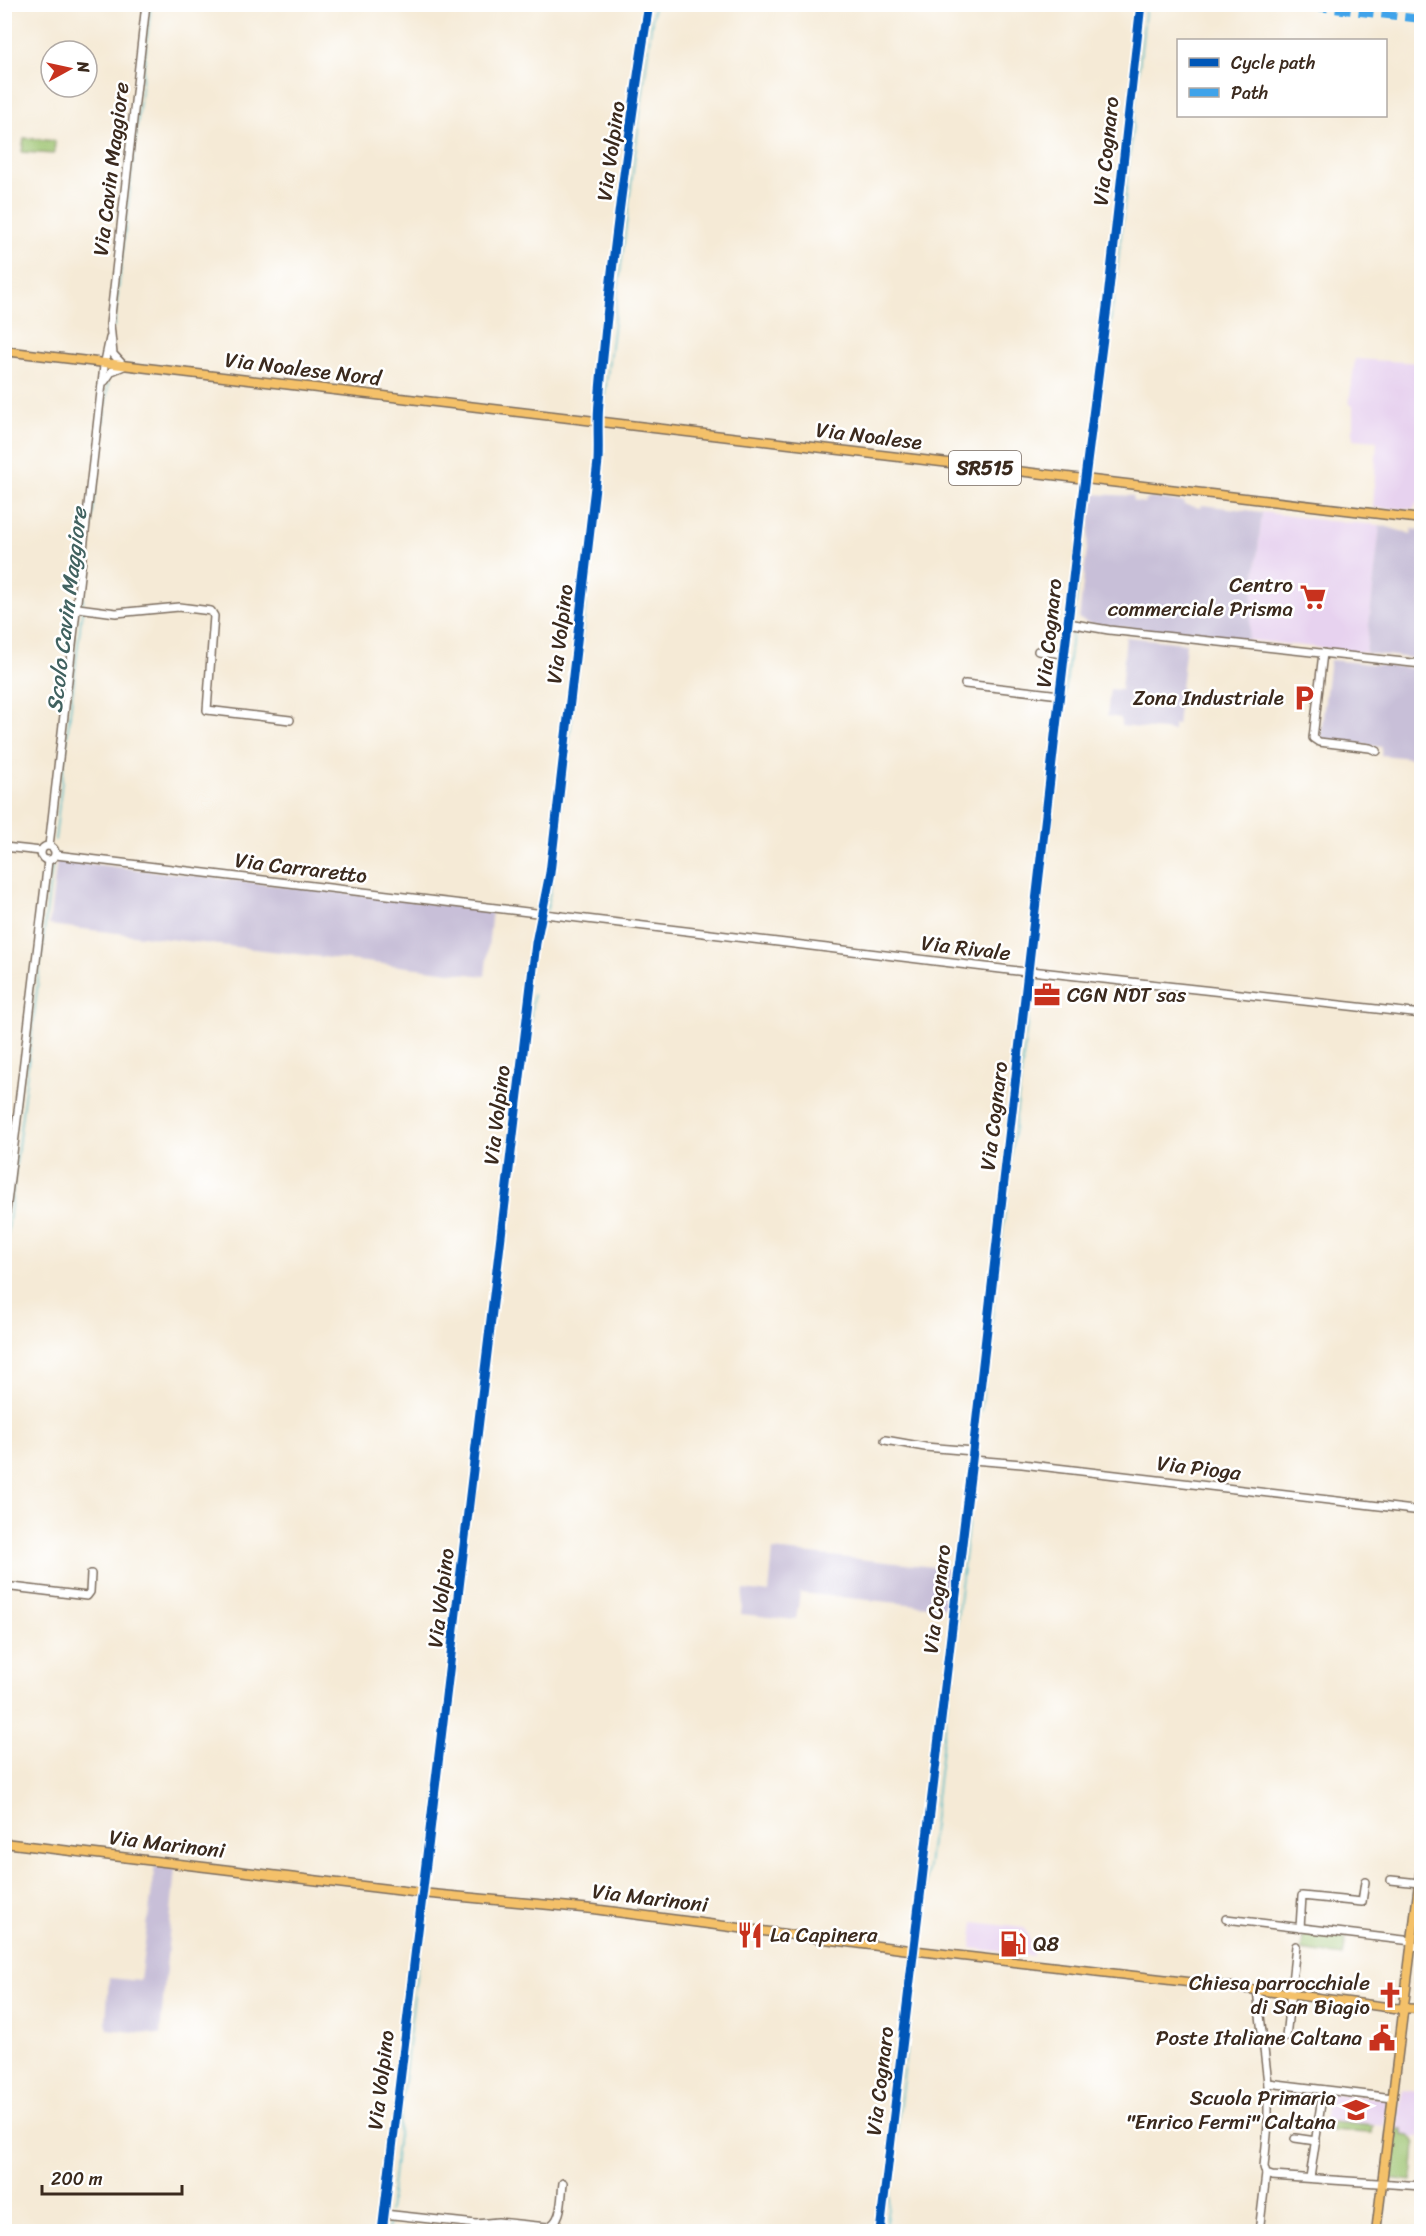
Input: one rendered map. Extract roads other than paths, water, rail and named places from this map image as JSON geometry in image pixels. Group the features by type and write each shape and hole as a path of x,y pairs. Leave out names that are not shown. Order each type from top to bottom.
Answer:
{"main road":[{"name":"Via Noalese Nord","path":"4,351 598,422"},
{"name":"Via Noalese","path":"598,422 1422,519"},
{"name":"Via Marinoni","path":"4,1843 421,1893 605,1910 914,1950 1422,2009"},
{"path":"1377,2232 1422,1859"}],"street":[{"name":"Via Cavin Maggiore","path":"49,846 81,608 103,386 146,4"},
{"name":"Via Volpino","path":"382,2232 387,2214 421,1893 450,1672 536,943 545,913 550,873 594,495 599,447 598,422 627,159 649,4"},
{"name":"Via Cognaro","path":"880,2232 1141,4"},
{"name":"Via Cavin Maggiore","path":"103,386 108,375 106,364 113,354 110,338"},
{"path":"108,375 124,366 113,354"},
{"path":"81,608 116,613 179,608 211,611 214,616 207,710 290,720"},
{"path":"1068,623 1108,630 1422,664"},
{"path":"1038,651 1065,654"},
{"path":"1323,653 1313,738 1319,742 1370,748 1377,751"},
{"path":"965,684 1060,695"},
{"path":"41,852 49,846 54,849 56,855 48,861"},
{"path":"4,847 41,852"},
{"path":"41,852 42,857 48,861"},
{"name":"Via Carraretto","path":"56,855 545,913"},
{"path":"4,1228 48,861"},
{"name":"Via Rivale","path":"545,913 1028,971 1422,1014"},
{"path":"885,1440 925,1447 973,1451"},
{"name":"Via Pioga","path":"972,1460 1422,1512"},
{"path":"4,1586 87,1596 90,1592 91,1574"},
{"path":"1391,1880 1419,1883"},
{"path":"1300,1928 1302,1896 1362,1902 1365,1882"},
{"path":"1226,1919 1422,1947"},
{"path":"1286,2037 1296,1946"},
{"path":"1257,1990 1268,2083 1268,2124 1264,2167 1266,2174 1259,2232"},
{"path":"1268,2083 1394,2098"},
{"path":"1310,2178 1323,2090"},
{"path":"1295,2138 1316,2141"},
{"path":"1266,2174 1422,2186"},
{"path":"387,2214 476,2224 498,2222 547,2227 558,2220 563,2183"}],"waterway":[{"name":"Scolo Cavin Maggiore","path":"114,327 151,4"},
{"path":"602,417 654,4"},
{"path":"1090,476 1116,281 1146,4"},
{"name":"Scolo Cavin Maggiore","path":"82,606 108,384"},
{"path":"555,857 601,479 602,427"},
{"path":"1074,617 1088,493"},
{"name":"Scolo Cavin Maggiore","path":"55,840 82,611"},
{"path":"1034,967 1072,633"},
{"name":"Scolo Cavin Maggiore","path":"4,1263 52,866"},
{"path":"547,910 553,874"},
{"path":"981,1411 1033,975"},
{"path":"528,1043 533,995"},
{"path":"919,1944 969,1517"},
{"path":"427,1884 458,1620"},
{"path":"389,2212 425,1900"},
{"path":"885,2232 917,1959"},
{"path":"1388,2178 1397,2102"},
{"path":"1381,2232 1386,2189"},
{"path":"387,2232 389,2217"}],"place":[{"name":"Centro commerciale Prisma","path":"1313,597"},
{"name":"Zona Industriale","path":"1304,698"},
{"name":"CGN NDT sas","path":"1047,995"},
{"name":"La Capinera","path":"750,1935"},
{"name":"Q8","path":"1013,1944"},
{"name":"Chiesa parrocchiale di San Biagio","path":"1390,1995"},
{"name":"Poste Italiane Caltana","path":"1382,2038"},
{"name":"Scuola Primaria \"Enrico Fermi\" Caltana","path":"1356,2110"}]}
